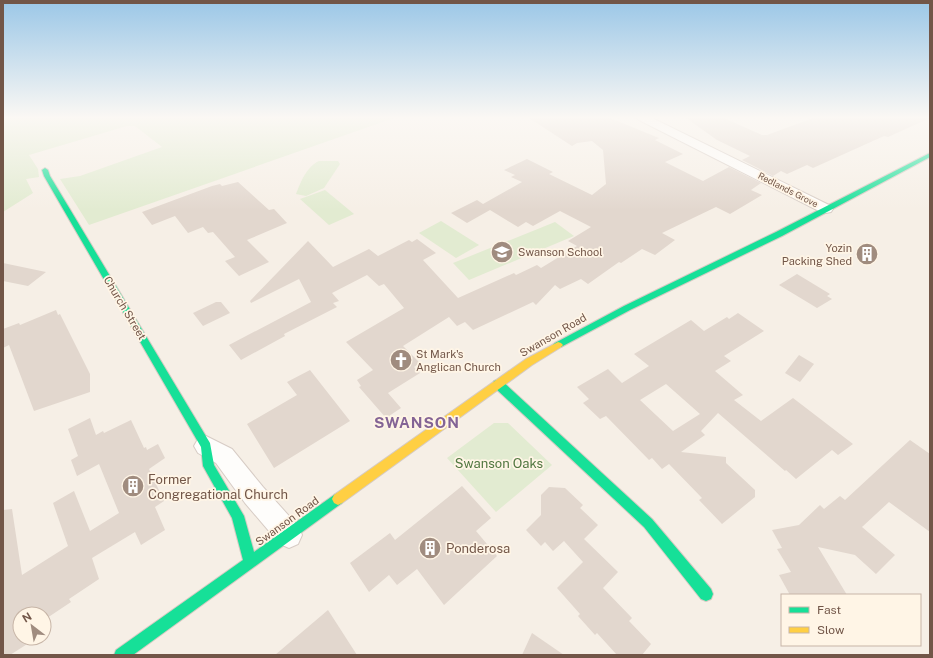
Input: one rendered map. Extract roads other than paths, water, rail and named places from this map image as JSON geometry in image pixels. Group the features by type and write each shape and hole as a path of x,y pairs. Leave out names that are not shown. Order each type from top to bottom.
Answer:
{"main road":[{"name":"Swanson Road","path":"121,655 529,362 584,330 730,259 930,155"},
{"name":"Church Street","path":"45,170 48,178 206,446 209,466 238,516 250,562"},
{"path":"498,384 648,523 706,594"}],"street":[{"name":"Redlands Grove","path":"705,149 826,209"},
{"path":"206,446 224,456 258,500 289,535"}],"place":[{"name":"Swanson School","path":"502,252"},
{"name":"Yozin Packing Shed","path":"867,254"},
{"name":"St Mark's Anglican Church","path":"401,360"},
{"name":"Former Congregational Church","path":"133,486"},
{"name":"Ponderosa","path":"430,548"}],"district":[{"name":"SWANSON","path":"417,423"}],"park label":[{"name":"Swanson Oaks","path":"499,463"}]}
